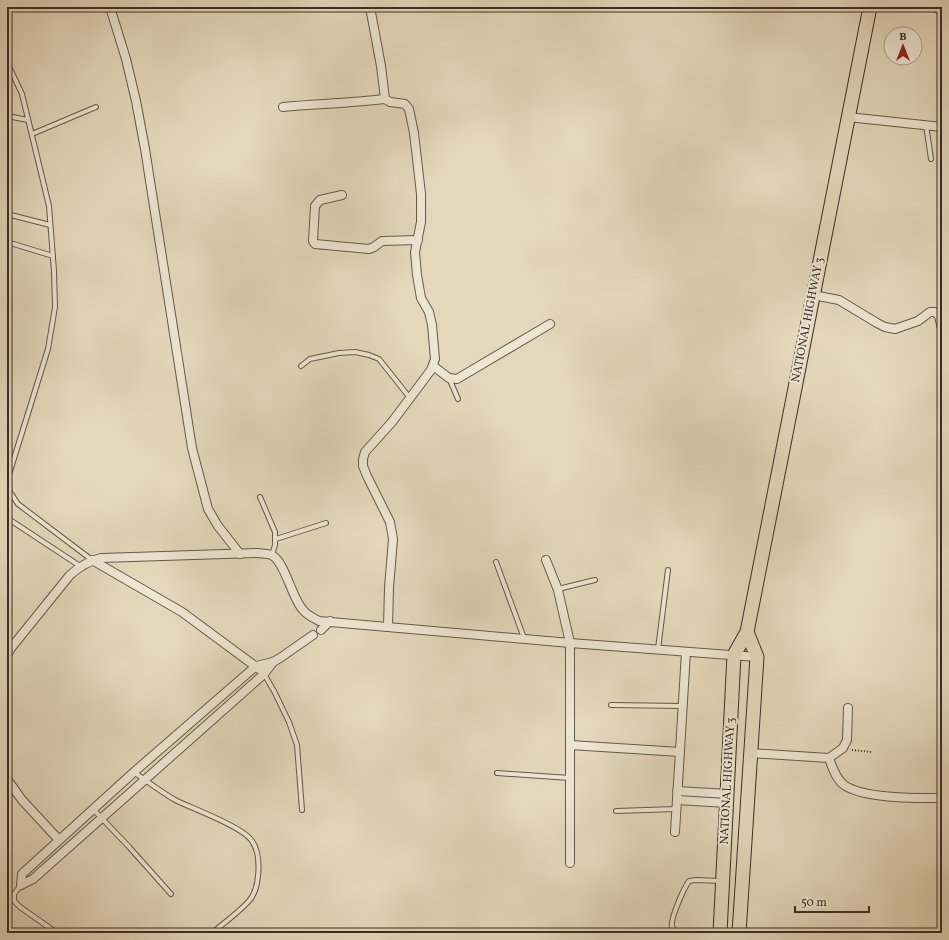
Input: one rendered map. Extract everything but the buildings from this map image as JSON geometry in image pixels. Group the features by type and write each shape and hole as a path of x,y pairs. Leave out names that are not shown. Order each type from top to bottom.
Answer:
{"highway":[{"name":"NATIONAL HIGHWAY 3","path":"720,933 734,655 747,632 870,7"},
{"name":"NATIONAL HIGHWAY 3","path":"739,933 757,657 747,632"}],"street":[{"path":"110,7 126,59 136,101 145,149 190,434 199,478 208,508 218,526 240,554"},
{"path":"370,7 381,66 385,99"},
{"path":"934,7 942,10"},
{"path":"283,107 385,99 390,102 406,104 409,109 414,134 421,194 421,222 415,252 417,275 421,298 429,312 432,325 434,359 433,366 392,422 366,452 363,459 363,466 367,476 390,522 393,539 388,626"},
{"path":"848,116 942,127"},
{"path":"342,195 320,200 315,206 313,241 315,244 370,249 382,241 418,240"},
{"path":"813,295 839,300 877,323 885,327 895,329 918,321 930,312 935,312 939,316 942,329"},
{"path":"433,366 449,378 457,379 550,324"},
{"path":"8,651 70,575 80,566 92,560 101,558 257,553 272,555 281,563 285,575 303,610 310,616 319,620 757,657"},
{"path":"92,560 182,612 256,666 264,674"},
{"path":"546,560 558,590 570,642 570,863"},
{"path":"321,630 330,622"},
{"path":"21,885 33,879 264,674 276,660 313,635"},
{"path":"675,832 686,652"},
{"path":"21,885 22,874 134,772 256,666 276,660"},
{"path":"750,753 829,758 842,748 847,740 848,708"},
{"path":"570,745 680,752"},
{"path":"829,758 838,779 844,785 854,790 890,796 942,798"},
{"path":"7,779 22,800 59,840"},
{"path":"677,791 727,798"},
{"path":"677,800 727,798"}],"lane":[{"path":"7,62 22,94 49,206 55,307 48,349 7,482 8,489 18,504 92,560"},
{"path":"32,134 96,107"},
{"path":"7,116 28,120"},
{"path":"926,125 931,159"},
{"path":"7,214 50,225"},
{"path":"7,242 53,256"},
{"path":"301,366 310,359 339,353 355,352 369,354 379,359 410,398"},
{"path":"449,378 458,399"},
{"path":"260,497 275,532 276,539 272,555"},
{"path":"7,518 80,566"},
{"path":"276,539 326,523"},
{"path":"496,562 524,638"},
{"path":"658,649 668,570"},
{"path":"558,590 595,580"},
{"path":"264,674 289,722 297,745 302,810"},
{"path":"611,705 683,706"},
{"path":"134,772 176,800 236,828 252,840 256,850 260,870 256,887 250,901 212,933"},
{"path":"497,773 570,778"},
{"path":"93,809 171,894"},
{"path":"616,811 676,809"},
{"path":"678,933 672,926 673,920 685,886 689,881 723,881"},
{"path":"21,885 14,894 14,901 20,907 57,933"}],"path":[{"path":"842,748 871,752"}]}
